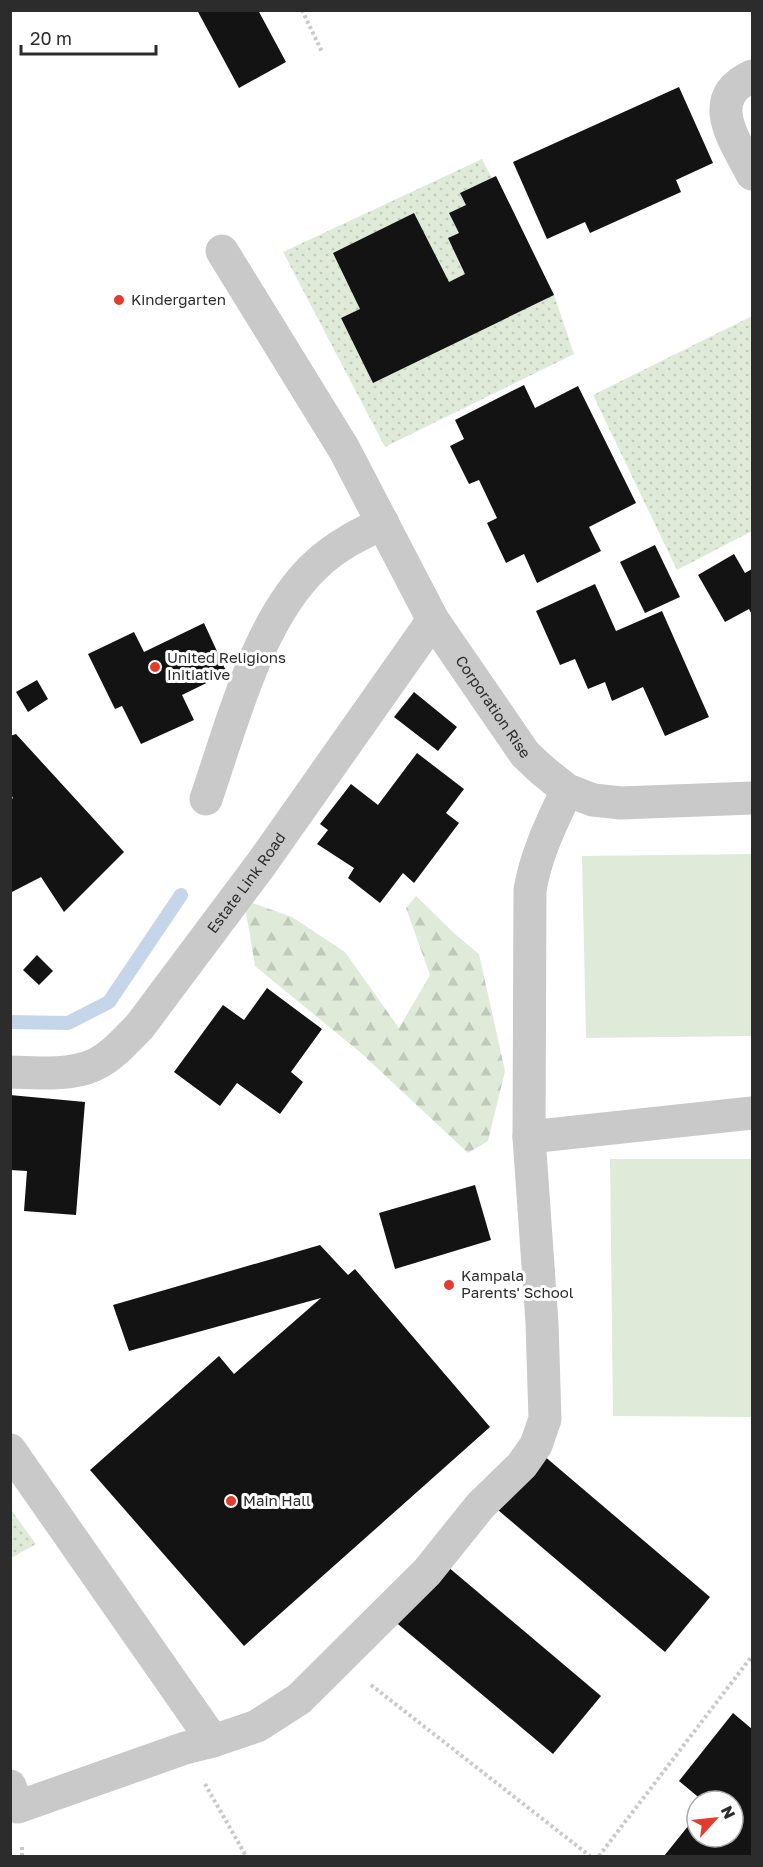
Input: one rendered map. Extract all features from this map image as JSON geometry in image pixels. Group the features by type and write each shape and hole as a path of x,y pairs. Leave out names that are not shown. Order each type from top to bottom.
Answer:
{"street":[{"path":"753,76 735,88 725,103 725,115 731,134 753,174"},
{"name":"Corporation Rise","path":"222,251 344,449 433,620 525,753 567,790 593,800 607,802 753,798"},
{"path":"206,799 251,669 273,623 296,587 316,565 352,539 383,523"},
{"name":"Estate Link Road","path":"10,1072 64,1072 94,1065 117,1050 140,1026 262,863 433,620"},
{"path":"10,1786 18,1807 257,1726 279,1713 299,1700 427,1572 480,1506 522,1465 536,1445 545,1419 542,1323 529,1137 530,890 540,851 567,790"},
{"path":"529,1137 753,1113"},
{"path":"13,1456 199,1745"}],"path":[{"path":"302,10 322,52"},
{"path":"599,1857 753,1656"},
{"path":"340,1660 590,1857"},
{"path":"199,1745 246,1857"}],"green space":[{"path":"482,159 554,295 574,354 385,447 283,252"},
{"path":"752,316 752,531 677,570 593,395"},
{"path":"752,854 752,1036 586,1038 582,856"},
{"path":"416,896 479,954 505,1071 488,1141 468,1153 361,1053 255,966 244,900 292,917 345,952 399,1028 430,975 406,908"},
{"path":"610,1159 752,1159 752,1417 613,1416"},
{"path":"11,1510 36,1544 10,1558"}],"building":[{"path":"197,10 258,10 286,62 239,88"},
{"path":"679,87 713,163 676,180 681,192 590,233 585,222 547,239 513,162"},
{"path":"496,176 554,295 373,383 341,318 360,309 333,253 414,213 449,282 465,274 448,238 459,233 449,213 466,205 460,193"},
{"path":"524,385 535,408 578,386 636,503 589,527 601,551 537,583 524,554 506,563 487,523 497,518 479,480 469,484 450,446 464,439 455,420"},
{"path":"655,545 680,597 645,613 620,562"},
{"path":"734,554 745,573 752,569 752,615 749,609 725,622 698,575"},
{"path":"595,584 616,631 662,611 709,717 665,736 643,687 612,701 605,682 588,689 575,659 560,665 536,611"},
{"path":"204,623 227,673 182,695 194,720 141,744 122,706 115,709 88,654 134,632 144,652"},
{"path":"37,680 48,699 28,712 16,692"},
{"path":"414,692 457,727 438,751 394,717"},
{"path":"16,734 124,852 64,912 41,877 10,893 10,800 13,798 10,794 10,736"},
{"path":"417,753 464,789 446,813 459,823 414,883 403,873 380,903 348,878 354,868 317,844 328,830 320,824 351,784 378,805"},
{"path":"37,955 53,971 39,985 23,970"},
{"path":"267,988 322,1029 291,1072 303,1082 280,1114 237,1083 220,1106 174,1072 223,1005 244,1020"},
{"path":"10,1095 85,1102 76,1215 24,1211 27,1171 10,1170"},
{"path":"475,1185 491,1240 395,1269 379,1213"},
{"path":"320,1245 348,1275 355,1269 490,1427 244,1646 90,1470 219,1356 234,1374 321,1298 129,1351 113,1305"},
{"path":"543,1455 710,1597 665,1652 498,1510"},
{"path":"441,1561 601,1696 553,1754 393,1620"},
{"path":"733,1713 752,1729 752,1856 664,1856 685,1830 685,1849 745,1849 745,1789 689,1789 679,1781"}],"waterway":[{"path":"10,1022 68,1023 109,1002 181,895"}],"place":[{"name":"Kindergarten","path":"119,300"},
{"name":"United Religions Initiative","path":"155,667"},
{"name":"Kampala Parents' School","path":"449,1285"},
{"name":"Main Hall","path":"231,1501"}]}
